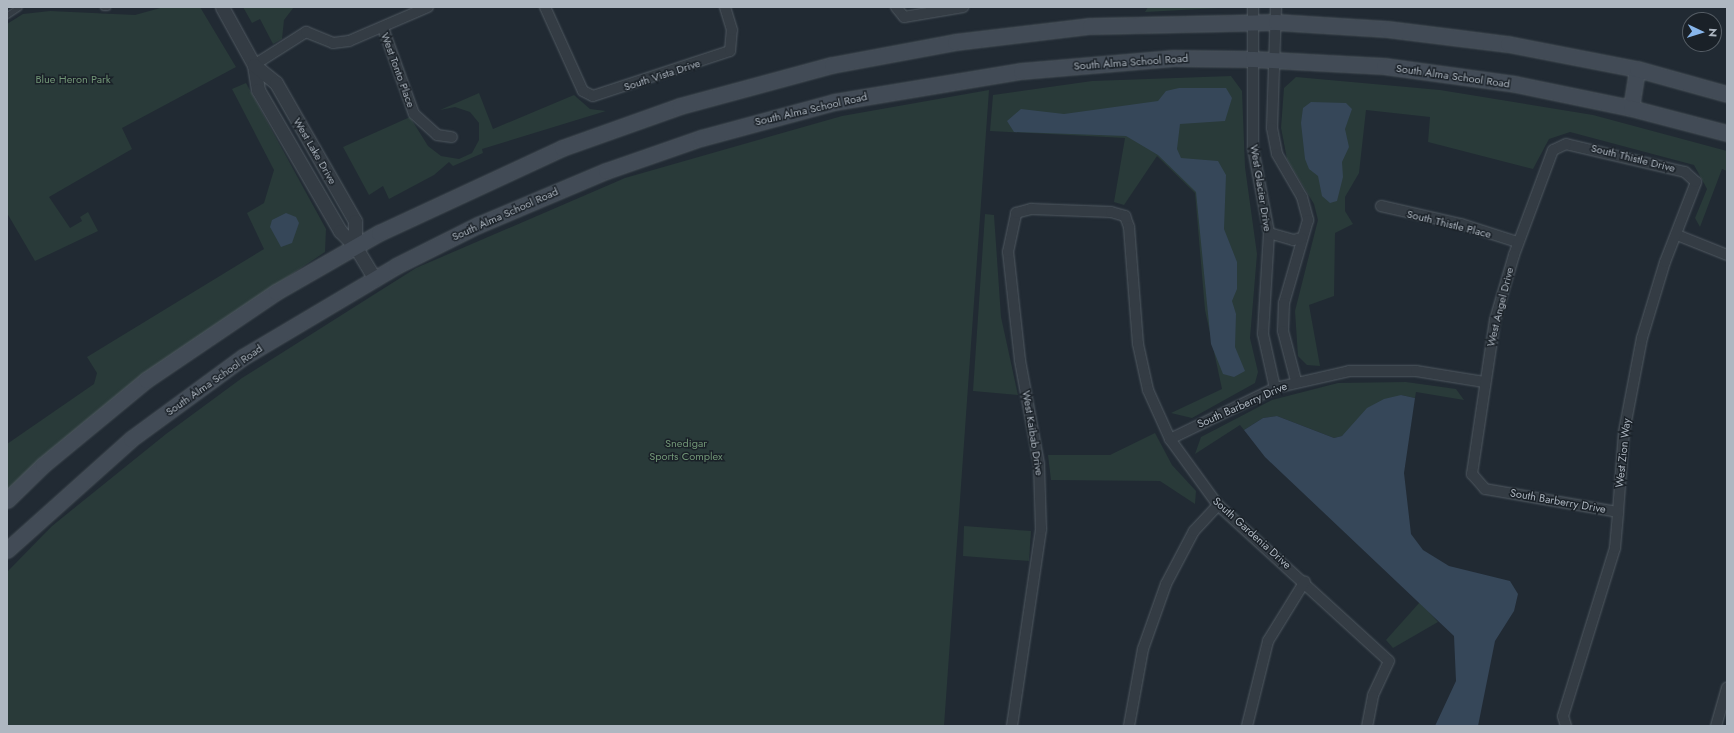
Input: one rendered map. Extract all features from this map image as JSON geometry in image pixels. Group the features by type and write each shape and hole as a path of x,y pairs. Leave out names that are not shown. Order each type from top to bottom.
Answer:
{"main road":[{"path":"7,500 43,465 146,380 245,312 355,246 461,192 562,148 680,106 756,83 892,53 1023,33 1138,22 1253,14 1276,14 1438,34 1637,69 1727,94"},
{"name":"South Alma School Road","path":"7,550 131,438 243,358 375,279 478,225 569,186 664,150 766,119 910,87 1021,71 1173,58 1253,58 1449,74 1630,108 1727,133"},
{"path":"1630,108 1637,69"}],"street":[{"name":"West Lake Drive","path":"222,7 254,65 258,90 340,231 355,246 375,279"},
{"path":"254,65 306,32 333,43 349,41 383,28 428,7"},
{"name":"South Vista Drive","path":"545,7 583,91 593,96 730,50 732,30 725,7"},
{"path":"896,7 904,17 963,7"},
{"name":"West Glacier Drive","path":"1253,14 1253,148 1269,233 1263,334 1275,388"},
{"name":"West Glacier Drive","path":"1276,14 1272,128 1277,154 1306,210 1302,238 1284,304 1283,331 1296,381"},
{"name":"West Tonto Place","path":"383,28 414,114 438,135 452,137"},
{"name":"West Lake Drive","path":"254,65 276,83 355,221 355,246"},
{"name":"South Thistle Drive","path":"1566,144 1685,172 1696,182"},
{"name":"West Angel Drive","path":"1477,482 1472,474 1484,382 1495,320 1517,242 1553,150 1566,144"},
{"name":"West Zion Way","path":"1566,726 1563,716 1579,658 1606,584 1618,512 1624,432 1642,338 1696,182"},
{"name":"South Thistle Place","path":"1381,206 1517,242"},
{"name":"South Gardenia Drive","path":"1016,213 1038,210 1111,212 1125,216 1130,228 1138,344 1148,390 1170,439 1218,505 1305,582 1389,661 1373,696 1367,726"},
{"name":"West Kaibab Drive","path":"1012,726 1041,529 1039,464 1020,360 1008,252 1016,213"},
{"path":"1269,233 1293,240 1302,238"},
{"path":"1677,234 1727,255"},
{"name":"South Barberry Drive","path":"1170,439 1275,388 1296,381 1349,371 1416,371 1484,382"},
{"name":"South Barberry Drive","path":"1477,482 1485,489 1618,512"},
{"path":"1129,726 1142,649 1166,584 1194,531 1218,505"},
{"path":"1247,726 1249,707 1268,641 1305,582"},
{"path":"1716,726 1727,688"}],"lane":[{"path":"7,15 19,7"},
{"path":"103,7 108,7"}],"green space":[{"name":"Blue Heron Park","path":"164,7 200,7 236,67 122,128 132,149 49,197 70,228 82,221 80,217 88,212 98,231 35,261 7,213 7,24 23,14 50,11 135,15"},
{"path":"243,7 294,7 284,20 282,39 273,44 260,19 252,23"},
{"path":"1148,7 1238,7 1145,12"},
{"path":"1231,76 1242,91 1245,167 1257,254 1250,338 1258,372 1255,383 1192,418 1171,413 1222,389 1205,310 1195,193 1157,156 1124,205 1114,202 1125,138 990,131 993,95 1092,81"},
{"path":"1296,77 1440,90 1593,115 1727,151 1727,171 1722,169 1700,227 1695,218 1707,189 1694,165 1570,132 1549,139 1533,169 1428,142 1430,117 1366,110 1359,173 1345,197 1345,211 1353,224 1335,233 1334,296 1309,305 1320,366 1307,365 1298,356 1295,311 1318,220 1314,204 1287,159 1281,128 1284,88"},
{"path":"246,83 326,229 325,252 205,332 7,490 7,444 94,384 97,373 87,357 264,249 247,213 264,203 274,170 232,89"},
{"name":"Snedigar Sports Complex","path":"989,90 944,726 7,726 7,572 52,526 166,434 242,378 416,268 625,178 842,116"},
{"path":"479,93 493,129 574,95 590,109 606,111 482,149 483,153 453,166 449,162 434,175 389,199 383,186 369,195 343,147 410,117 428,146 441,156 459,159 472,153 479,140 479,123 470,112 455,107 440,110"},
{"path":"985,214 994,215 1001,317 1018,395 973,391"},
{"path":"1406,382 1456,389 1464,400 1416,392 1415,398 1401,395 1342,436 1334,438 1277,416 1263,418 1244,430 1240,425 1195,454 1201,437 1272,400 1338,383"},
{"path":"1155,433 1172,465 1196,491 1195,504 1160,481 1051,480 1048,455 1110,455"},
{"path":"964,526 1031,531 1029,561 963,556"},
{"path":"1420,602 1438,622 1393,648 1386,640"}],"water":[{"path":"1179,88 1226,88 1232,98 1225,121 1180,124 1177,149 1181,158 1218,161 1226,175 1224,229 1237,262 1237,289 1232,301 1236,314 1235,347 1245,371 1234,377 1223,374 1211,344 1196,192 1158,155 1126,136 1014,132 1007,121 1021,109 1064,114 1158,101 1166,91"},
{"path":"1311,102 1346,103 1352,109 1345,129 1349,147 1342,162 1343,177 1337,201 1330,203 1322,196 1318,176 1309,169 1305,159 1301,123 1303,108"},
{"path":"286,213 296,217 299,223 292,243 281,247 270,227 272,220"},
{"path":"1401,395 1415,398 1404,473 1411,534 1423,550 1449,566 1510,581 1518,594 1514,611 1495,641 1478,726 1435,726 1456,681 1454,636 1265,457 1244,430 1263,418 1277,416 1334,438 1342,436 1367,408 1384,399"}]}
